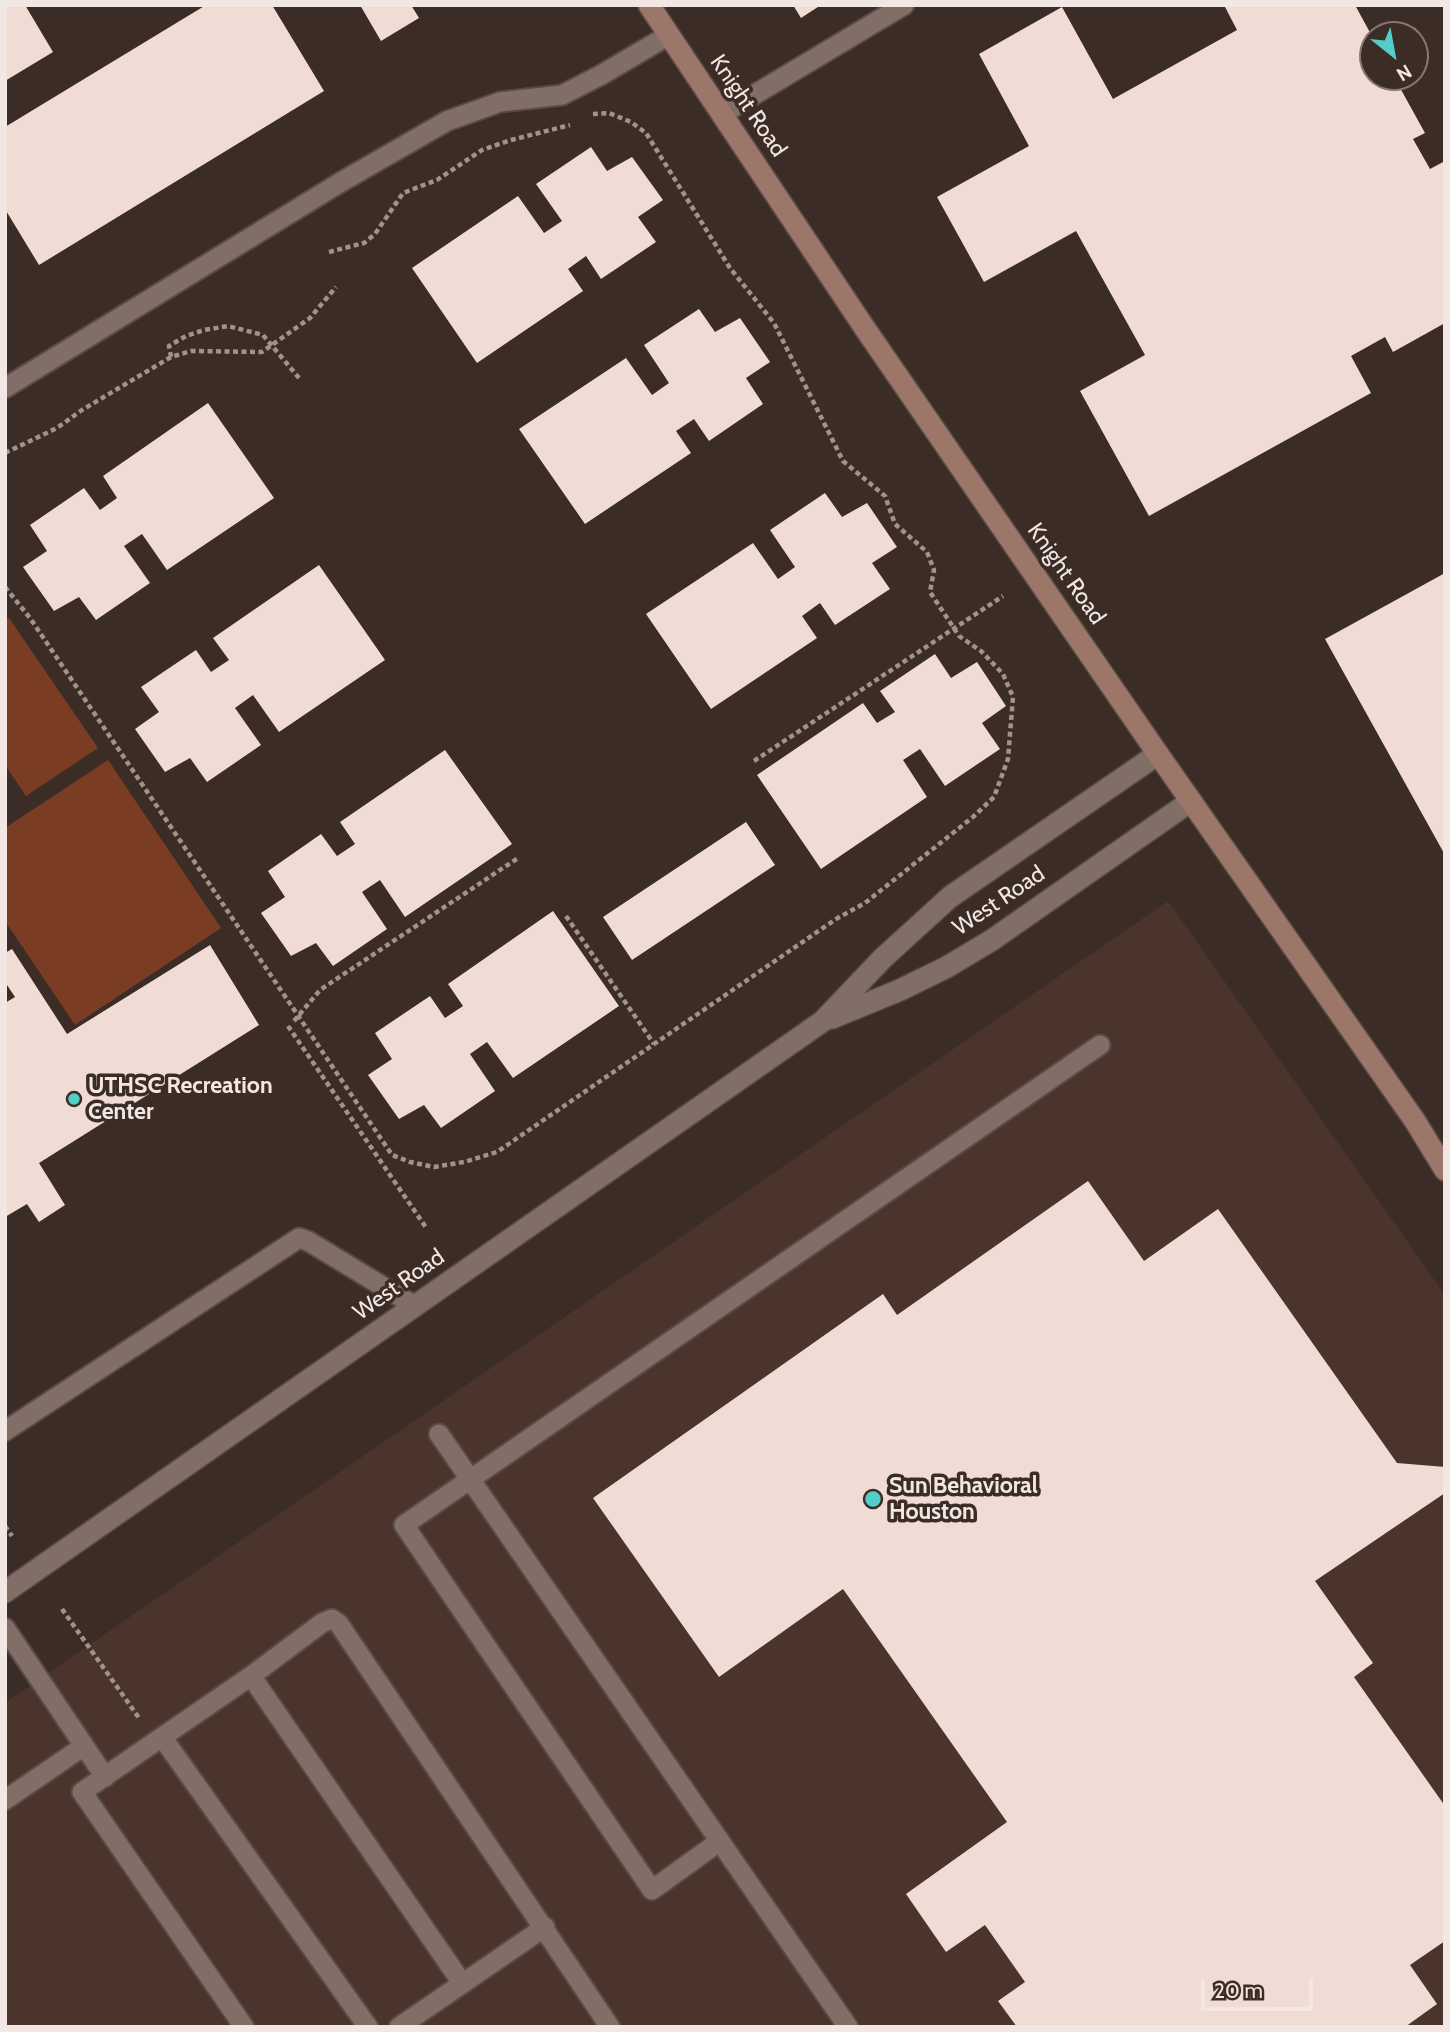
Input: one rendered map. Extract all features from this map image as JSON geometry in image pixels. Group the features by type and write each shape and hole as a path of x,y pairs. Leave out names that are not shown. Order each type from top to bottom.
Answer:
{"street":[{"name":"Knight Road","path":"649,5 866,330 1407,1110 1445,1170"},
{"name":"West Road","path":"5,1592 823,1021 883,958 950,897 1158,754"},
{"name":"West Road","path":"823,1021 900,990 969,954 1191,801"}],"lane":[{"path":"722,114 904,5"},
{"path":"5,388 363,169 447,121 500,102 562,94 601,75 669,35"},
{"path":"720,1841 652,1889 404,1525 1100,1045"},
{"path":"5,1431 299,1238 415,1306"},
{"path":"439,1434 848,2027"},
{"path":"244,2027 82,1792 251,1676 322,1623 332,1619 339,1624 610,2027"},
{"path":"5,1628 105,1777"},
{"path":"251,1676 462,1983"},
{"path":"162,1737 368,2027"},
{"path":"5,1800 84,1746"},
{"path":"399,2027 545,1927"}],"path":[{"path":"5,587 30,618 392,1154 410,1163 434,1167 497,1152 836,919 865,903 973,817 995,797 1008,759 1013,697 1003,674 981,651 959,636 930,592 934,570 927,552 895,524 885,496 843,461 774,323 730,268 646,133 631,122 609,113 594,113 585,118"},
{"path":"329,252 364,243 375,234 403,193 437,180 482,150 511,139 575,123"},
{"path":"5,453 57,428 82,410 172,357 191,351 262,352 310,318 336,287"},
{"path":"172,357 169,346 187,336 228,326 263,335 299,378"},
{"path":"754,761 1003,596"},
{"path":"294,1021 320,990 518,858"},
{"path":"566,916 654,1044"},
{"path":"288,1026 427,1229"},
{"path":"5,1526 12,1536"},
{"path":"62,1609 124,1696"}],"shaded area":[{"path":"9,618 98,748 26,796 5,765 5,620"},
{"path":"108,760 221,928 75,1025 5,921 5,828"},
{"name":"Sun Behavioral Houston","path":"1168,901 1445,1295 1445,2027 5,2027 5,1703"}],"building":[{"path":"5,5 25,5 53,52 5,81"},
{"path":"206,5 272,5 324,91 39,265 5,209 5,127"},
{"path":"360,5 411,5 419,18 381,41"},
{"path":"793,5 821,5 801,18"},
{"path":"1224,5 1355,5 1364,21 1359,21 1359,91 1402,91 1425,133 1413,139 1430,169 1445,161 1445,323 1393,352 1385,337 1351,356 1371,393 1149,516 1080,391 1145,355 1076,231 984,282 937,197 1029,146 979,54 1062,7 1113,99 1237,30"},
{"path":"591,147 607,171 632,157 663,200 638,217 656,242 601,279 586,256 568,269 583,291 477,363 412,268 518,196 544,233 562,221 536,184"},
{"path":"699,309 715,332 740,318 770,362 746,378 763,404 709,441 694,419 676,431 691,453 585,524 519,429 626,358 652,395 669,383 644,345"},
{"path":"208,403 274,498 167,570 142,534 124,546 150,583 96,620 79,597 54,611 23,567 47,551 30,525 84,488 100,510 117,498 103,476"},
{"path":"825,493 842,517 867,503 897,547 872,563 890,589 835,625 820,603 802,616 817,638 711,709 646,614 753,543 778,579 795,567 770,530"},
{"path":"319,565 385,660 279,732 253,695 235,708 261,745 207,782 190,758 165,772 135,729 159,712 141,687 196,650 211,672 229,660 213,638"},
{"path":"1445,573 1445,855 1325,639"},
{"path":"935,654 951,678 977,662 1006,706 982,723 1000,749 945,786 920,749 903,760 927,797 821,869 757,775 863,703 877,723 895,712 880,691"},
{"path":"445,750 512,844 405,917 380,880 362,892 387,929 333,966 316,943 291,956 261,913 285,897 268,871 321,834 337,856 355,844 340,822"},
{"path":"746,822 775,865 632,960 603,917"},
{"path":"553,911 619,1006 513,1078 487,1042 470,1054 495,1091 441,1128 424,1105 399,1119 368,1075 392,1059 375,1033 430,996 445,1018 463,1006 448,984"},
{"name":"UTHSC Recreation Center","path":"210,945 259,1025 39,1163 65,1205 39,1222 27,1204 5,1217 5,1003 15,997 5,982 5,953 12,949 67,1034"},
{"path":"1088,1181 1144,1261 1218,1209 1397,1463 1445,1467 1445,1493 1315,1581 1373,1663 1354,1677 1445,1806 1445,1941 1410,1965 1437,2004 1405,2027 1017,2027 998,2001 1025,1982 985,1925 946,1952 906,1894 1007,1822 843,1589 719,1677 593,1498 883,1294 897,1315"}],"place":[{"name":"UTHSC Recreation Center","path":"74,1099"},
{"name":"Sun Behavioral Houston","path":"873,1499"}]}
